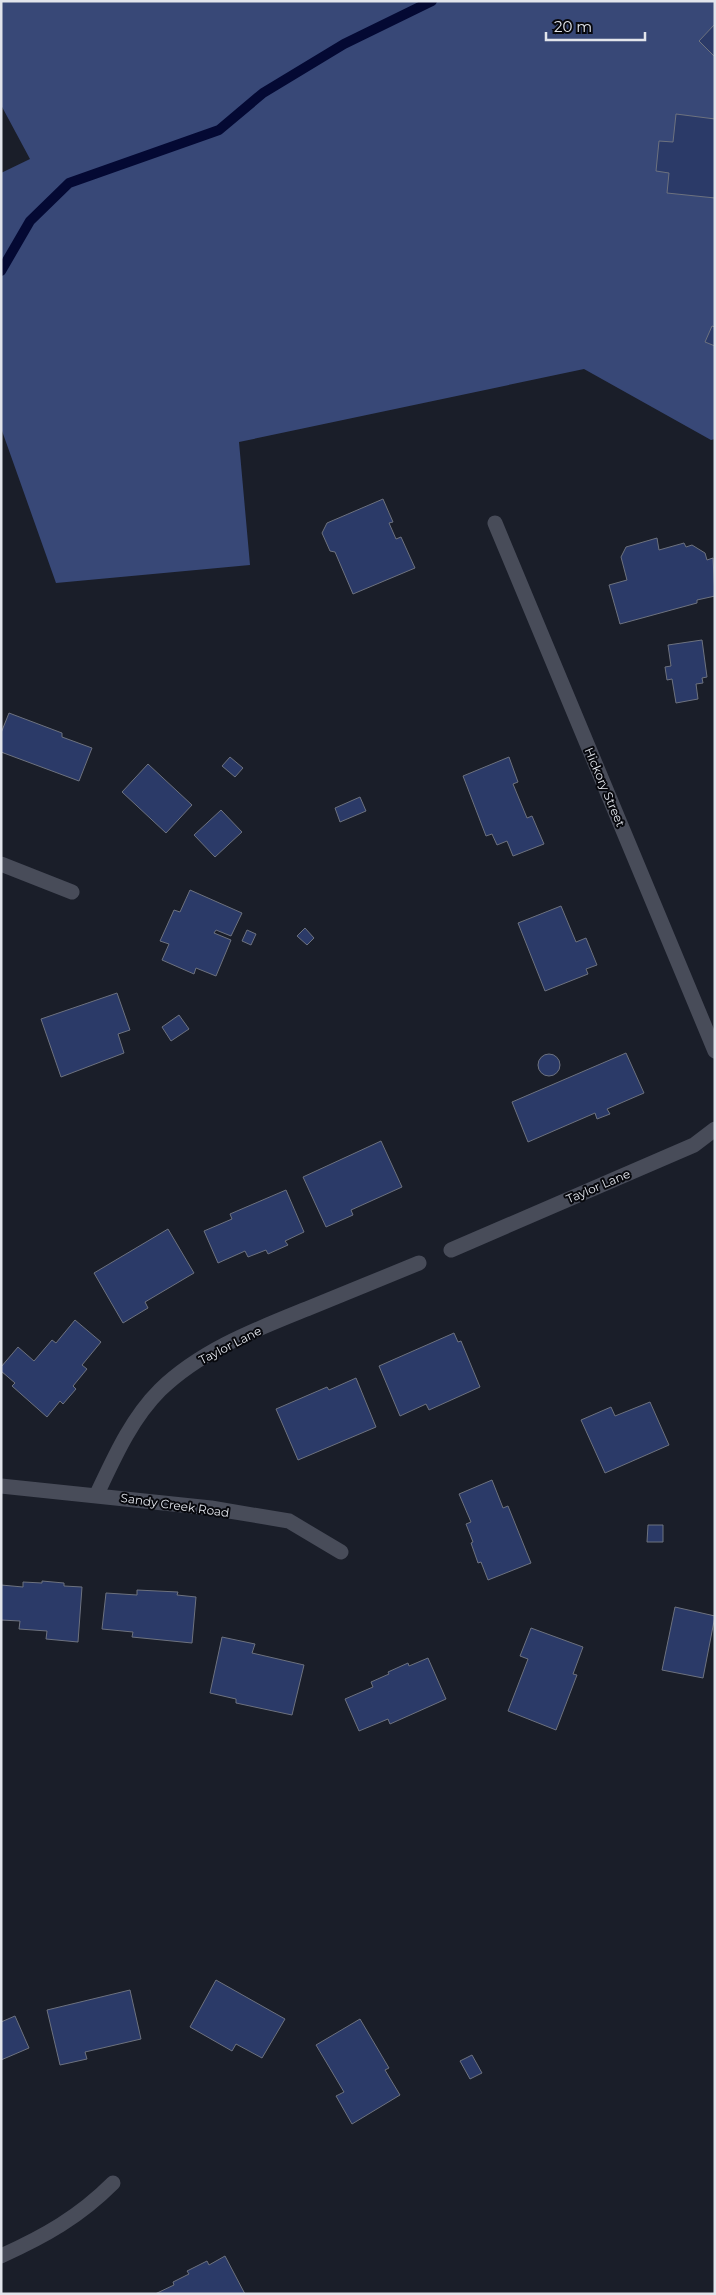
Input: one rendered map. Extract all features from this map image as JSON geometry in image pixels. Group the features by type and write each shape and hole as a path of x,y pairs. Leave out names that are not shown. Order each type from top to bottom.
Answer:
{"street":[{"name":"Hickory Street","path":"495,523 715,1051"},
{"path":"1,864 72,892"},
{"name":"Taylor Lane","path":"451,1250 694,1145 715,1129"},
{"name":"Taylor Lane","path":"97,1494 132,1425 159,1391 188,1367 225,1345 268,1325 419,1263"},
{"name":"Sandy Creek Road","path":"1,1486 97,1494 211,1508 289,1521 341,1552"},
{"path":"1,2256 64,2224 92,2204 113,2183"}],"shaded area":[{"path":"1,1 715,1 715,439 711,440 584,369 239,442 250,565 56,583 1,428 1,173 30,159 1,105"}],"building":[{"path":"715,24 715,57 699,41"},
{"path":"676,114 715,119 715,198 667,193 669,173 656,171 659,141 673,142"},
{"path":"712,326 715,327 715,346 705,342"},
{"path":"383,499 393,522 389,523 396,539 401,537 415,568 353,594 335,552 330,551 322,533 327,523"},
{"path":"657,538 659,550 684,543 686,547 692,545 705,553 707,560 713,558 715,596 697,600 697,603 620,624 609,585 627,580 621,557 626,547"},
{"path":"702,640 707,677 702,678 703,683 696,684 698,699 676,703 672,679 667,680 665,667 671,666 668,645"},
{"path":"9,713 62,733 62,737 92,748 79,781 1,752 1,733"},
{"path":"230,757 243,768 235,777 222,766"},
{"path":"509,757 518,782 513,784 527,818 532,816 544,844 513,856 507,841 497,845 492,834 486,836 463,776"},
{"path":"148,764 192,805 166,833 122,792"},
{"path":"360,797 366,811 340,822 335,808"},
{"path":"221,810 242,832 215,857 194,835"},
{"path":"190,890 242,913 231,936 216,930 214,933 231,940 216,976 196,968 194,974 162,960 169,944 160,941 174,910 180,912"},
{"path":"561,906 576,942 586,938 597,965 586,969 588,974 545,991 518,923"},
{"path":"305,928 314,938 307,945 297,936"},
{"path":"247,930 256,934 251,945 242,941"},
{"path":"117,993 130,1030 118,1034 124,1053 61,1077 41,1019"},
{"path":"179,1015 189,1029 171,1041 162,1027"},
{"path":"626,1053 644,1093 607,1109 610,1114 597,1119 595,1113 528,1142 512,1102"},
{"path":"549,1054 557,1057 560,1065 557,1073 549,1076 541,1073 538,1065 541,1057"},
{"path":"381,1141 402,1187 351,1210 353,1215 326,1227 303,1177"},
{"path":"286,1190 304,1232 285,1241 288,1245 268,1254 266,1250 248,1257 245,1251 218,1263 204,1231 232,1219 230,1214"},
{"path":"168,1229 194,1273 145,1302 148,1308 123,1323 94,1273"},
{"path":"75,1320 101,1342 82,1365 87,1369 73,1386 76,1389 63,1404 60,1401 47,1417 12,1386 15,1383 1,1371 1,1367 18,1347 34,1361 52,1340 56,1343"},
{"path":"454,1333 458,1342 461,1341 480,1387 429,1410 426,1404 400,1416 379,1366"},
{"path":"356,1378 376,1427 298,1460 276,1409 327,1387 329,1390"},
{"path":"650,1402 669,1445 605,1473 581,1420 611,1407 615,1416"},
{"path":"492,1480 503,1508 508,1506 531,1563 488,1580 481,1562 478,1563 471,1543 473,1542 466,1524 471,1522 459,1494"},
{"path":"648,1525 663,1525 663,1542 647,1542"},
{"path":"42,1581 64,1583 64,1586 82,1587 78,1642 46,1639 47,1631 19,1629 20,1621 1,1620 1,1585 23,1587 23,1582 42,1583"},
{"path":"137,1590 178,1592 177,1595 196,1597 192,1643 132,1637 133,1632 102,1629 106,1593 137,1595"},
{"path":"675,1607 715,1616 703,1678 662,1670"},
{"path":"531,1628 583,1647 573,1674 577,1675 556,1730 508,1711 528,1659 520,1656"},
{"path":"222,1637 255,1644 252,1653 304,1665 292,1715 236,1703 236,1699 210,1693"},
{"path":"428,1658 446,1699 390,1724 388,1719 359,1731 345,1699 373,1687 371,1682 389,1674 388,1672 408,1663 409,1666"},
{"path":"216,1980 285,2019 262,2058 236,2044 232,2051 190,2027"},
{"path":"130,1990 141,2039 85,2052 87,2059 60,2065 47,2010"},
{"path":"15,2016 29,2048 1,2060 1,2022"},
{"path":"360,2019 389,2068 385,2070 400,2095 352,2124 336,2096 344,2092 316,2045"},
{"path":"472,2055 482,2073 470,2079 460,2061"},
{"path":"225,2256 245,2294 155,2294 174,2285 173,2282 189,2274 187,2271 207,2261 209,2265"}],"waterway":[{"path":"1,271 30,221 69,183 219,130 263,93 344,44 432,1"}]}
